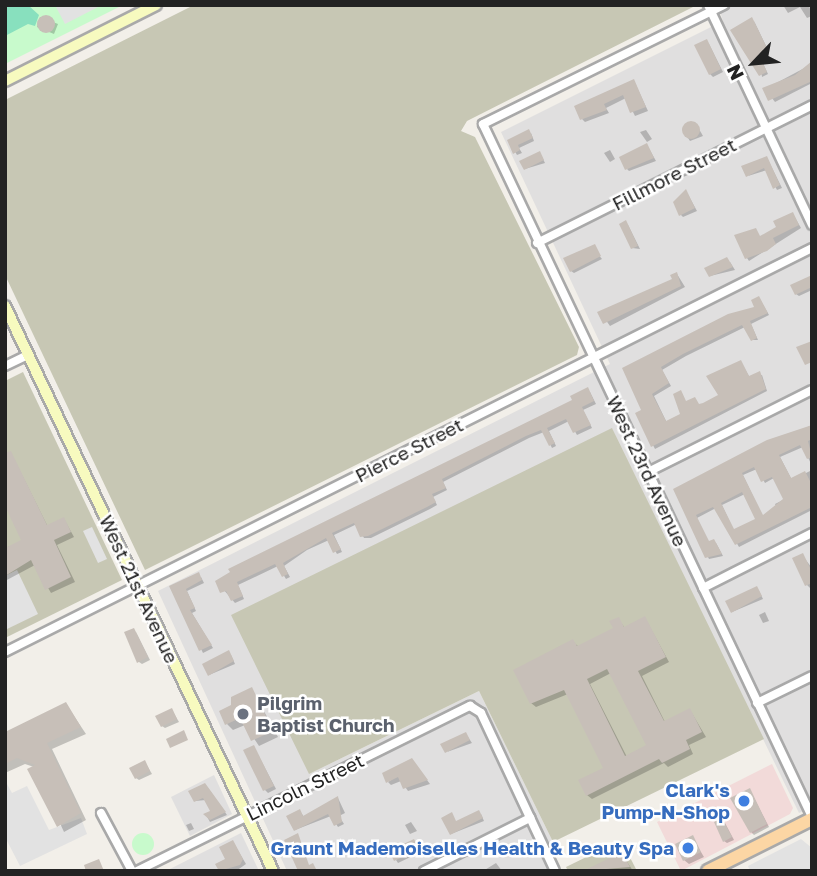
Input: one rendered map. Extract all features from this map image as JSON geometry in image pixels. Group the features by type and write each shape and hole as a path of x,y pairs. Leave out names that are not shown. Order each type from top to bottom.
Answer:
{"main road":[{"path":"708,871 812,818"}],"street":[{"path":"5,81 156,5"},
{"path":"724,5 709,9 812,225"},
{"name":"West 23rd Avenue","path":"709,9 483,124 537,243 594,357 812,818"},
{"name":"Fillmore Street","path":"537,243 812,105"},
{"name":"Pierce Street","path":"5,652 812,248"},
{"name":"West 21st Avenue","path":"5,306 273,871"},
{"path":"5,366 28,355"},
{"path":"648,472 812,390"},
{"path":"703,588 812,533"},
{"path":"757,703 812,676"},
{"name":"Lincoln Street","path":"137,871 474,706 530,818"},
{"path":"101,813 132,871"},
{"path":"424,871 530,818 555,871"}],"shaded area":[{"path":"55,5 99,5 100,6 65,24"},
{"path":"194,5 695,6 467,121 461,131 475,137 579,347 577,355 145,570 5,275 5,100"},
{"path":"718,5 812,5 812,807 799,813 612,429 309,774 479,691 553,842 547,871 287,871 158,591 610,364 501,132 723,21"},
{"path":"23,372 122,580 5,638 5,381"},
{"path":"612,428 764,739 553,842 479,691 309,774 231,615"},
{"path":"92,527 107,559 98,563 83,531"},
{"path":"17,570 38,614 5,630 5,576"},
{"path":"772,764 793,808 790,814 681,871 657,822"},
{"path":"214,775 232,814 190,836 171,797"},
{"path":"7,784 12,793 27,786 49,830 81,818 87,834 20,866 5,837"},
{"path":"241,833 259,871 166,871"},
{"path":"801,839 812,848 812,871 750,871 748,866"},
{"path":"621,840 637,871 568,871 566,867"}],"green space":[{"path":"5,5 123,5 5,64"},
{"path":"5,5 28,5 39,15 35,26 28,24 5,36"},
{"path":"143,833 151,836 154,844 151,852 143,855 135,852 132,844 135,836"}],"building":[{"path":"46,15 52,18 55,24 52,30 46,33 40,30 37,24 40,18"},
{"path":"752,17 768,50 759,54 767,72 759,76 730,30"},
{"path":"707,39 721,69 709,75 694,45"},
{"path":"812,61 812,81 768,101 762,88 795,75"},
{"path":"634,79 646,107 630,113 623,95 604,104 607,110 580,120 574,106"},
{"path":"691,121 697,124 700,130 697,136 691,139 685,136 682,130 685,124"},
{"path":"529,129 533,138 518,145 520,150 513,154 507,140"},
{"path":"647,143 654,158 625,170 619,157"},
{"path":"540,151 544,160 524,170 519,161"},
{"path":"767,156 780,185 773,189 764,168 746,177 741,166"},
{"path":"686,189 695,208 679,216 673,202"},
{"path":"793,212 799,225 773,238 776,244 767,251 745,259 734,235 756,228 760,236 776,227 773,221"},
{"path":"626,220 638,246 631,249 619,224"},
{"path":"595,244 601,256 570,272 563,258"},
{"path":"727,257 733,267 709,277 704,268"},
{"path":"677,272 681,286 603,324 597,312 672,279 670,275"},
{"path":"812,275 812,287 795,295 790,285"},
{"path":"759,296 768,313 750,321 757,338 751,341 742,325 683,354 661,367 669,383 652,394 666,421 680,414 673,394 681,390 686,401 695,397 699,404 703,403 718,395 706,376 741,360 749,376 760,371 766,389 651,447 635,413 641,410 622,368 728,314 754,307 751,300"},
{"path":"812,341 812,362 805,365 796,347"},
{"path":"588,387 594,401 582,407 591,425 573,433 566,419 547,428 555,443 549,446 541,430 526,436 442,479 446,488 432,494 436,502 427,507 368,536 360,537 354,523 332,533 341,549 333,553 326,538 283,563 288,574 282,577 275,564 237,582 243,596 231,601 226,591 220,593 215,581 230,572 228,569 572,400 570,396"},
{"path":"812,425 812,439 808,441 812,457 807,459 800,445 779,455 791,478 805,471 812,485 812,507 735,545 713,507 696,515 709,541 714,539 722,554 705,558 673,489 767,440","holes":["754,467 761,482 772,477 783,499 763,515 742,473","742,492 755,519 734,529 721,503"]},
{"path":"11,451 47,525 64,517 71,532 54,540 71,577 45,590 31,560 5,576 5,548 21,540 5,506 5,453"},
{"path":"803,553 812,572 812,583 805,586 792,558"},
{"path":"199,572 202,580 186,589 195,608 190,610 212,645 199,651 169,586"},
{"path":"757,586 762,596 731,613 725,601"},
{"path":"645,616 666,657 638,671 664,721 690,708 702,732 686,740 690,749 662,763 659,759 586,796 578,780 603,768 564,690 530,704 513,670 573,639 577,646 613,628 609,621 619,617 624,627","holes":["607,669 646,745 625,756 587,679"]},
{"path":"134,628 148,657 137,663 124,632"},
{"path":"229,650 234,661 208,676 202,664"},
{"name":"Pilgrim Baptist Church","path":"252,687 273,731 251,741 240,718 225,725 219,711 231,705 231,697"},
{"path":"66,702 81,727 47,743 81,813 57,827 27,769 35,765 17,758 5,764 5,732"},
{"path":"172,708 177,719 161,727 155,716"},
{"path":"184,730 188,740 170,748 166,739"},
{"path":"466,732 470,740 445,753 440,744"},
{"path":"254,745 274,786 263,791 243,750"},
{"path":"412,758 428,780 403,789 398,777 386,783 382,773"},
{"path":"145,760 150,771 135,779 129,768"},
{"path":"205,783 226,812 210,820 203,814 210,811 203,798 194,802 188,791"},
{"path":"750,788 767,824 750,833 730,798"},
{"path":"338,796 342,822 334,826 328,814 294,831 286,816 300,809 303,816"},
{"path":"479,810 483,818 450,835 441,818 452,812 456,821"},
{"path":"722,818 732,837 723,842 714,822"},
{"path":"298,833 309,865 313,863 317,871 298,871 284,840"},
{"name":"Graunt Mademoiselles Health & Beauty Spa","path":"693,835 701,852 683,861 675,844"},
{"path":"414,839 419,849 394,861 389,851"},
{"path":"233,840 243,859 240,865 219,871 215,864 225,859 219,847"},
{"path":"622,852 630,867 583,871"},
{"path":"99,859 104,871 86,871 84,865"}],"place":[{"name":"Pilgrim Baptist Church","path":"243,714"},
{"name":"Clark's Pump-N-Shop","path":"744,801"},
{"name":"Graunt Mademoiselles Health & Beauty Spa","path":"688,848"}]}
